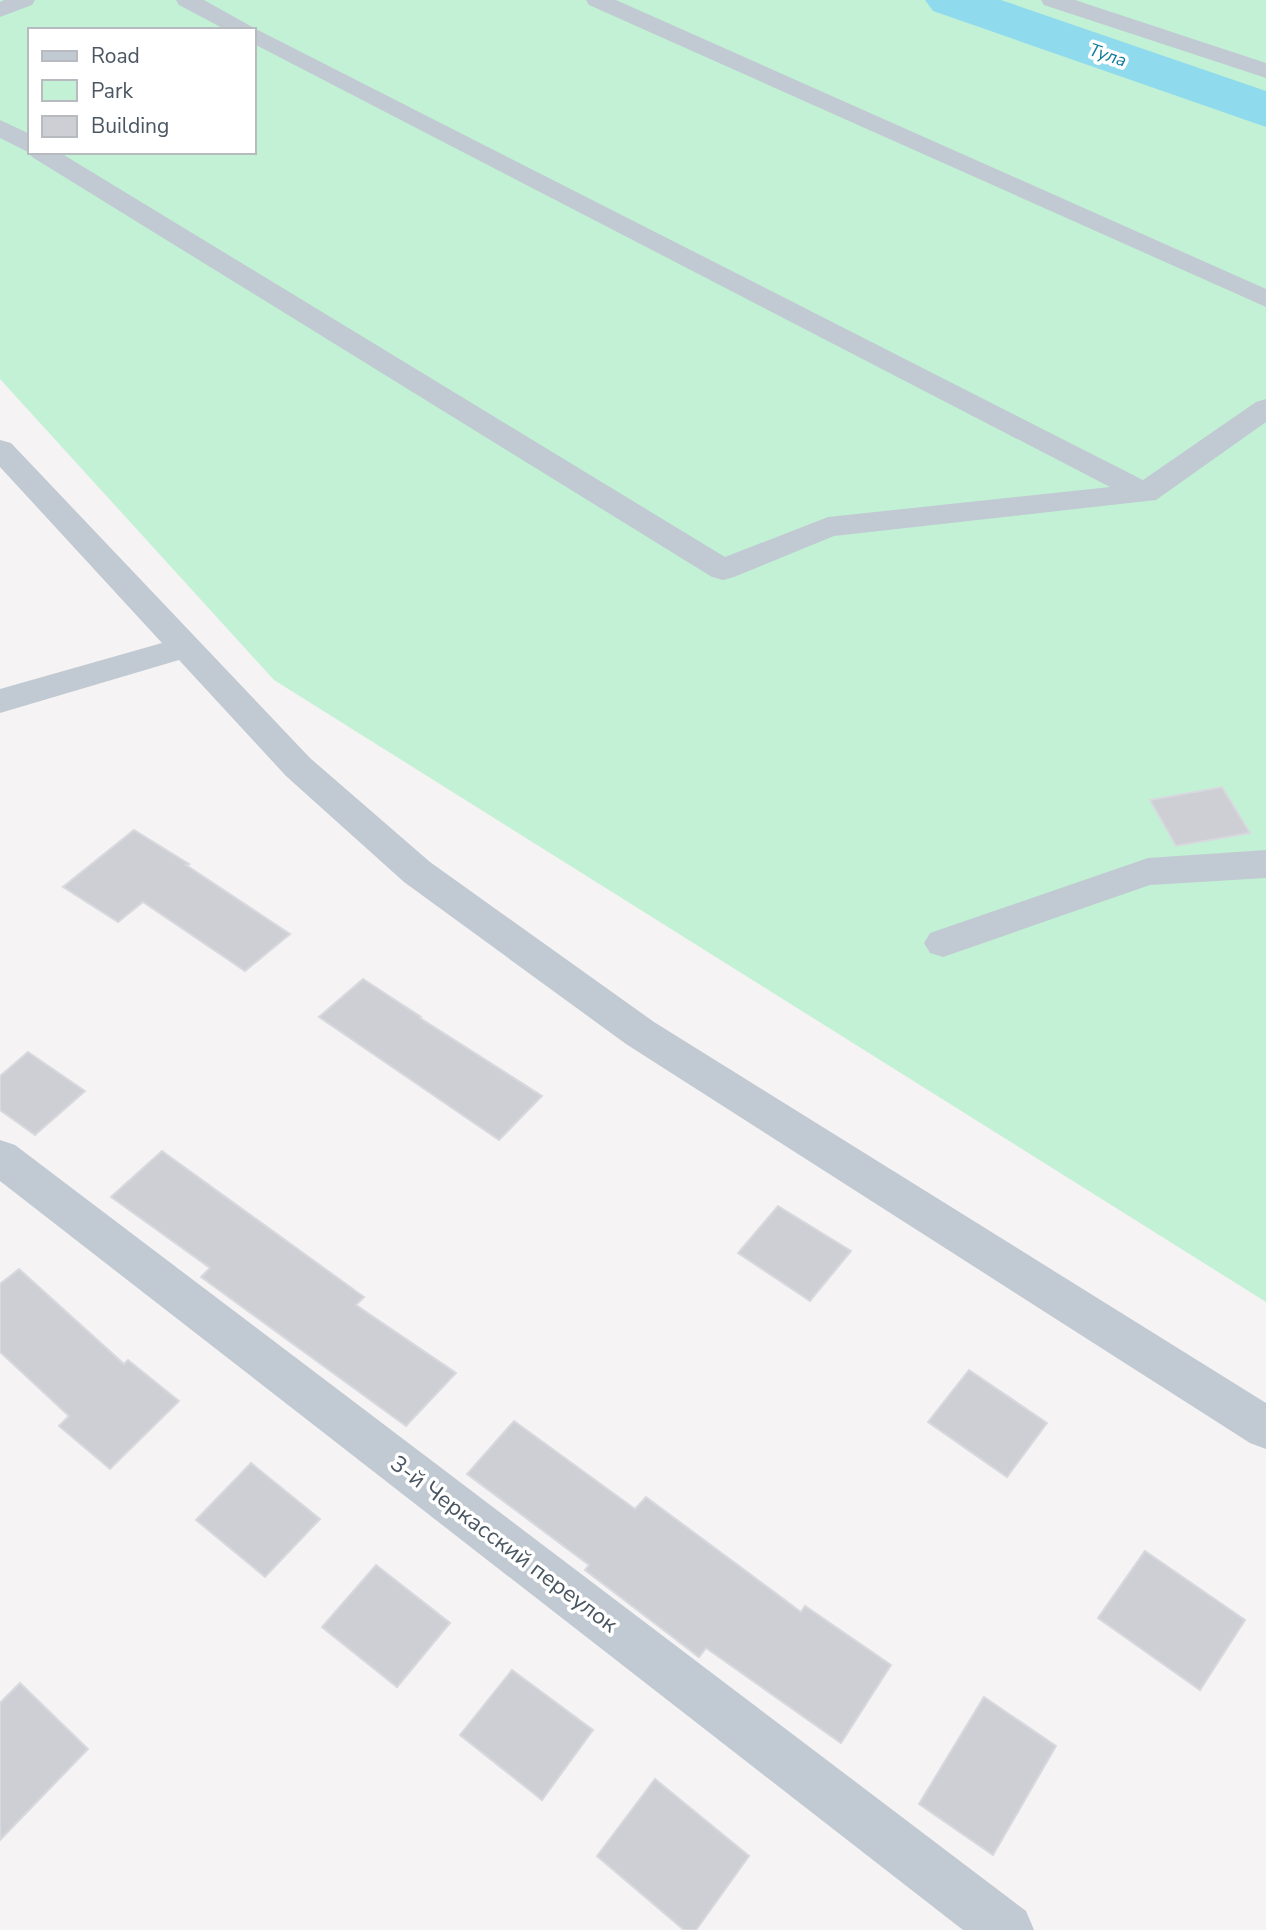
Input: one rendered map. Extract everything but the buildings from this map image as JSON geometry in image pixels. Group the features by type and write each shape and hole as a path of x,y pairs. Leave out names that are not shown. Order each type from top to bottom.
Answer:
{"street":[{"path":"0,9 24,0"},
{"path":"187,0 240,28"},
{"path":"597,0 1266,299"},
{"path":"1052,0 1266,71"},
{"path":"256,35 1145,493"},
{"path":"0,127 28,144"},
{"path":"44,154 723,570 828,527 1145,493 1266,408"},
{"path":"0,449 15,484 186,647 298,767 417,872 640,1033 1266,1428"},
{"path":"0,701 186,647"},
{"path":"943,943 1148,872 1266,863"},
{"name":"3-й Черкасский переулок","path":"0,1157 1007,1930"}],"green space":[{"path":"0,0 1266,0 1266,1302 274,680 0,379"}],"waterway":[{"name":"Тула","path":"951,0 1266,110"}]}
